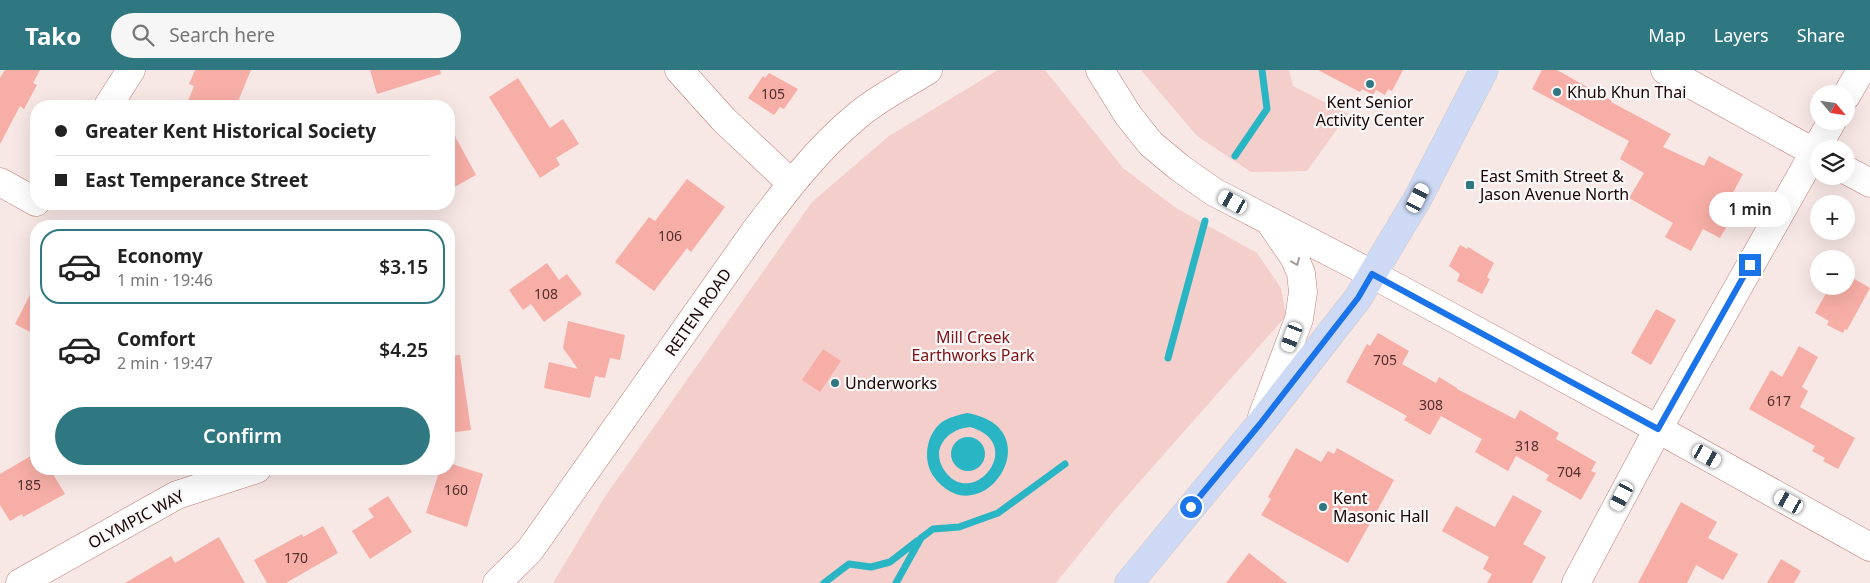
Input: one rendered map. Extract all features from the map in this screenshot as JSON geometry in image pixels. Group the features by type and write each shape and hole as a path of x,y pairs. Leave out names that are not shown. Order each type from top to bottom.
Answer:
{"main road":[{"path":"1130,583 1260,424 1358,298 1418,198 1484,70"}],"street":[{"path":"112,100 130,70"},
{"path":"680,70 724,120 791,184"},
{"name":"REITEN ROAD","path":"496,583 530,550 791,184 818,152 858,115 928,70"},
{"path":"1100,70 1128,115 1151,144 1180,168 1214,192 1372,274 1658,429 1870,547"},
{"path":"1665,70 1810,151"},
{"path":"1852,85 1861,70"},
{"path":"1576,583 1658,429 1810,164"},
{"path":"1855,175 1870,184"},
{"path":"0,182 30,198"},
{"path":"1260,424 1299,319 1303,292 1301,273 1294,257 1270,222"},
{"name":"OLYMPIC WAY","path":"20,583 177,495 239,475"}],"green space":[{"name":"Mill Creek Earthworks Park","path":"998,70 1045,70 1123,168 1176,208 1257,253 1281,288 1286,316 1113,512 1056,583 553,583 604,498 812,202 889,136"},
{"path":"1141,70 1289,70 1293,86 1348,114 1307,171 1251,172 1197,136"}],"water":[{"path":"967,413 993,423 1006,438 1008,456 1001,474 988,488 971,495 953,493 934,477 930,471 927,456 929,440 937,427 954,416","holes":["970,427 987,435 994,446 995,459 989,470 980,479 968,483 956,481 944,470 940,462 940,447 944,441 955,431"]},
{"path":"968,437 975,438 980,442 984,447 984,461 980,466 975,470 968,471 961,470 956,466 952,461 951,454 952,447 956,442 961,438"}],"building":[{"path":"5,70 40,70 33,83 37,85 24,109 20,106 0,144 0,78"},
{"path":"195,70 251,70 238,100 188,100 194,86 189,84"},
{"path":"370,70 440,70 441,74 377,94"},
{"name":"Kent Senior Activity Center","path":"1318,70 1403,70 1392,91 1388,89 1385,95 1376,90 1373,95 1362,89 1360,92"},
{"path":"1542,70 1557,70 1671,134 1663,147 1704,166 1709,156 1743,174 1728,202 1738,207 1720,238 1703,229 1691,251 1665,237 1673,223 1629,198 1644,173 1620,159 1629,141 1532,89"},
{"path":"769,73 798,89 784,109 780,107 774,115 748,98 763,76 765,78"},
{"path":"518,78 550,128 563,119 579,144 556,158 560,165 540,178 489,97"},
{"path":"455,136 476,175 455,187"},
{"path":"687,179 725,207 691,252 687,248 654,291 615,262 649,217 655,221"},
{"path":"1460,245 1467,249 1468,247 1494,263 1487,277 1490,279 1482,294 1457,281 1460,274 1449,266"},
{"path":"547,263 559,280 567,274 582,294 544,322 531,304 523,310 509,290"},
{"path":"1855,279 1870,288 1847,330 1845,329 1843,333 1827,325 1829,321 1815,313 1825,295 1855,295"},
{"path":"30,295 30,332 15,324"},
{"path":"1656,309 1676,320 1651,365 1631,353"},
{"path":"568,321 625,335 620,360 610,358 605,378 595,376 590,398 544,388 549,362 578,369 563,348"},
{"path":"1378,333 1409,351 1402,364 1436,383 1439,377 1457,389 1515,419 1520,410 1559,433 1556,439 1596,462 1591,471 1596,473 1581,500 1546,480 1549,475 1516,456 1508,471 1475,452 1482,439 1441,416 1430,435 1404,420 1407,416 1346,382 1367,344 1370,346"},
{"path":"1799,346 1818,357 1802,387 1808,391 1800,407 1855,438 1838,469 1823,461 1825,458 1812,451 1815,446 1749,409 1771,370 1782,377"},
{"path":"823,349 841,361 820,392 802,380"},
{"path":"455,355 460,355 471,430 455,432"},
{"name":"Kent Masonic Hall","path":"1296,448 1321,462 1328,451 1334,454 1337,448 1394,480 1348,563 1261,515 1271,499 1268,497"},
{"path":"30,456 30,475 54,475 65,494 23,517 22,514 10,521 0,505 0,474"},
{"path":"455,465 483,474 467,527 426,513 438,475 455,475"},
{"path":"1513,495 1542,511 1523,544 1546,557 1532,583 1487,583 1492,574 1483,569 1489,557 1442,531 1456,506 1495,527"},
{"path":"388,496 412,532 370,559 352,531 374,517 368,509"},
{"path":"1681,502 1717,522 1708,538 1738,554 1723,580 1696,565 1687,583 1638,583"},
{"path":"323,526 338,553 286,583 267,583 254,560 302,534 303,537"},
{"path":"219,537 245,583 125,583 171,556 175,563"},
{"path":"1249,553 1287,583 1226,583"},
{"path":"1781,559 1801,571 1794,583 1767,583"}],"waterway":[{"path":"1235,156 1267,109 1262,70"},
{"path":"1168,358 1205,221"},
{"path":"896,583 921,538 933,529 959,527 998,513 1065,464"},
{"path":"824,583 849,564 871,567 890,562 917,541"}],"place":[{"name":"Kent Senior Activity Center","path":"1370,84"},
{"name":"Khub Khun Thai","path":"1557,92"},
{"name":"East Smith Street & Jason Avenue North","path":"1470,185"},
{"name":"Underworks","path":"835,383"},
{"name":"Kent Masonic Hall","path":"1323,507"}],"route":[{"path":"1191,507 1260,424 1358,298 1372,274 1658,429 1750,265"}]}
